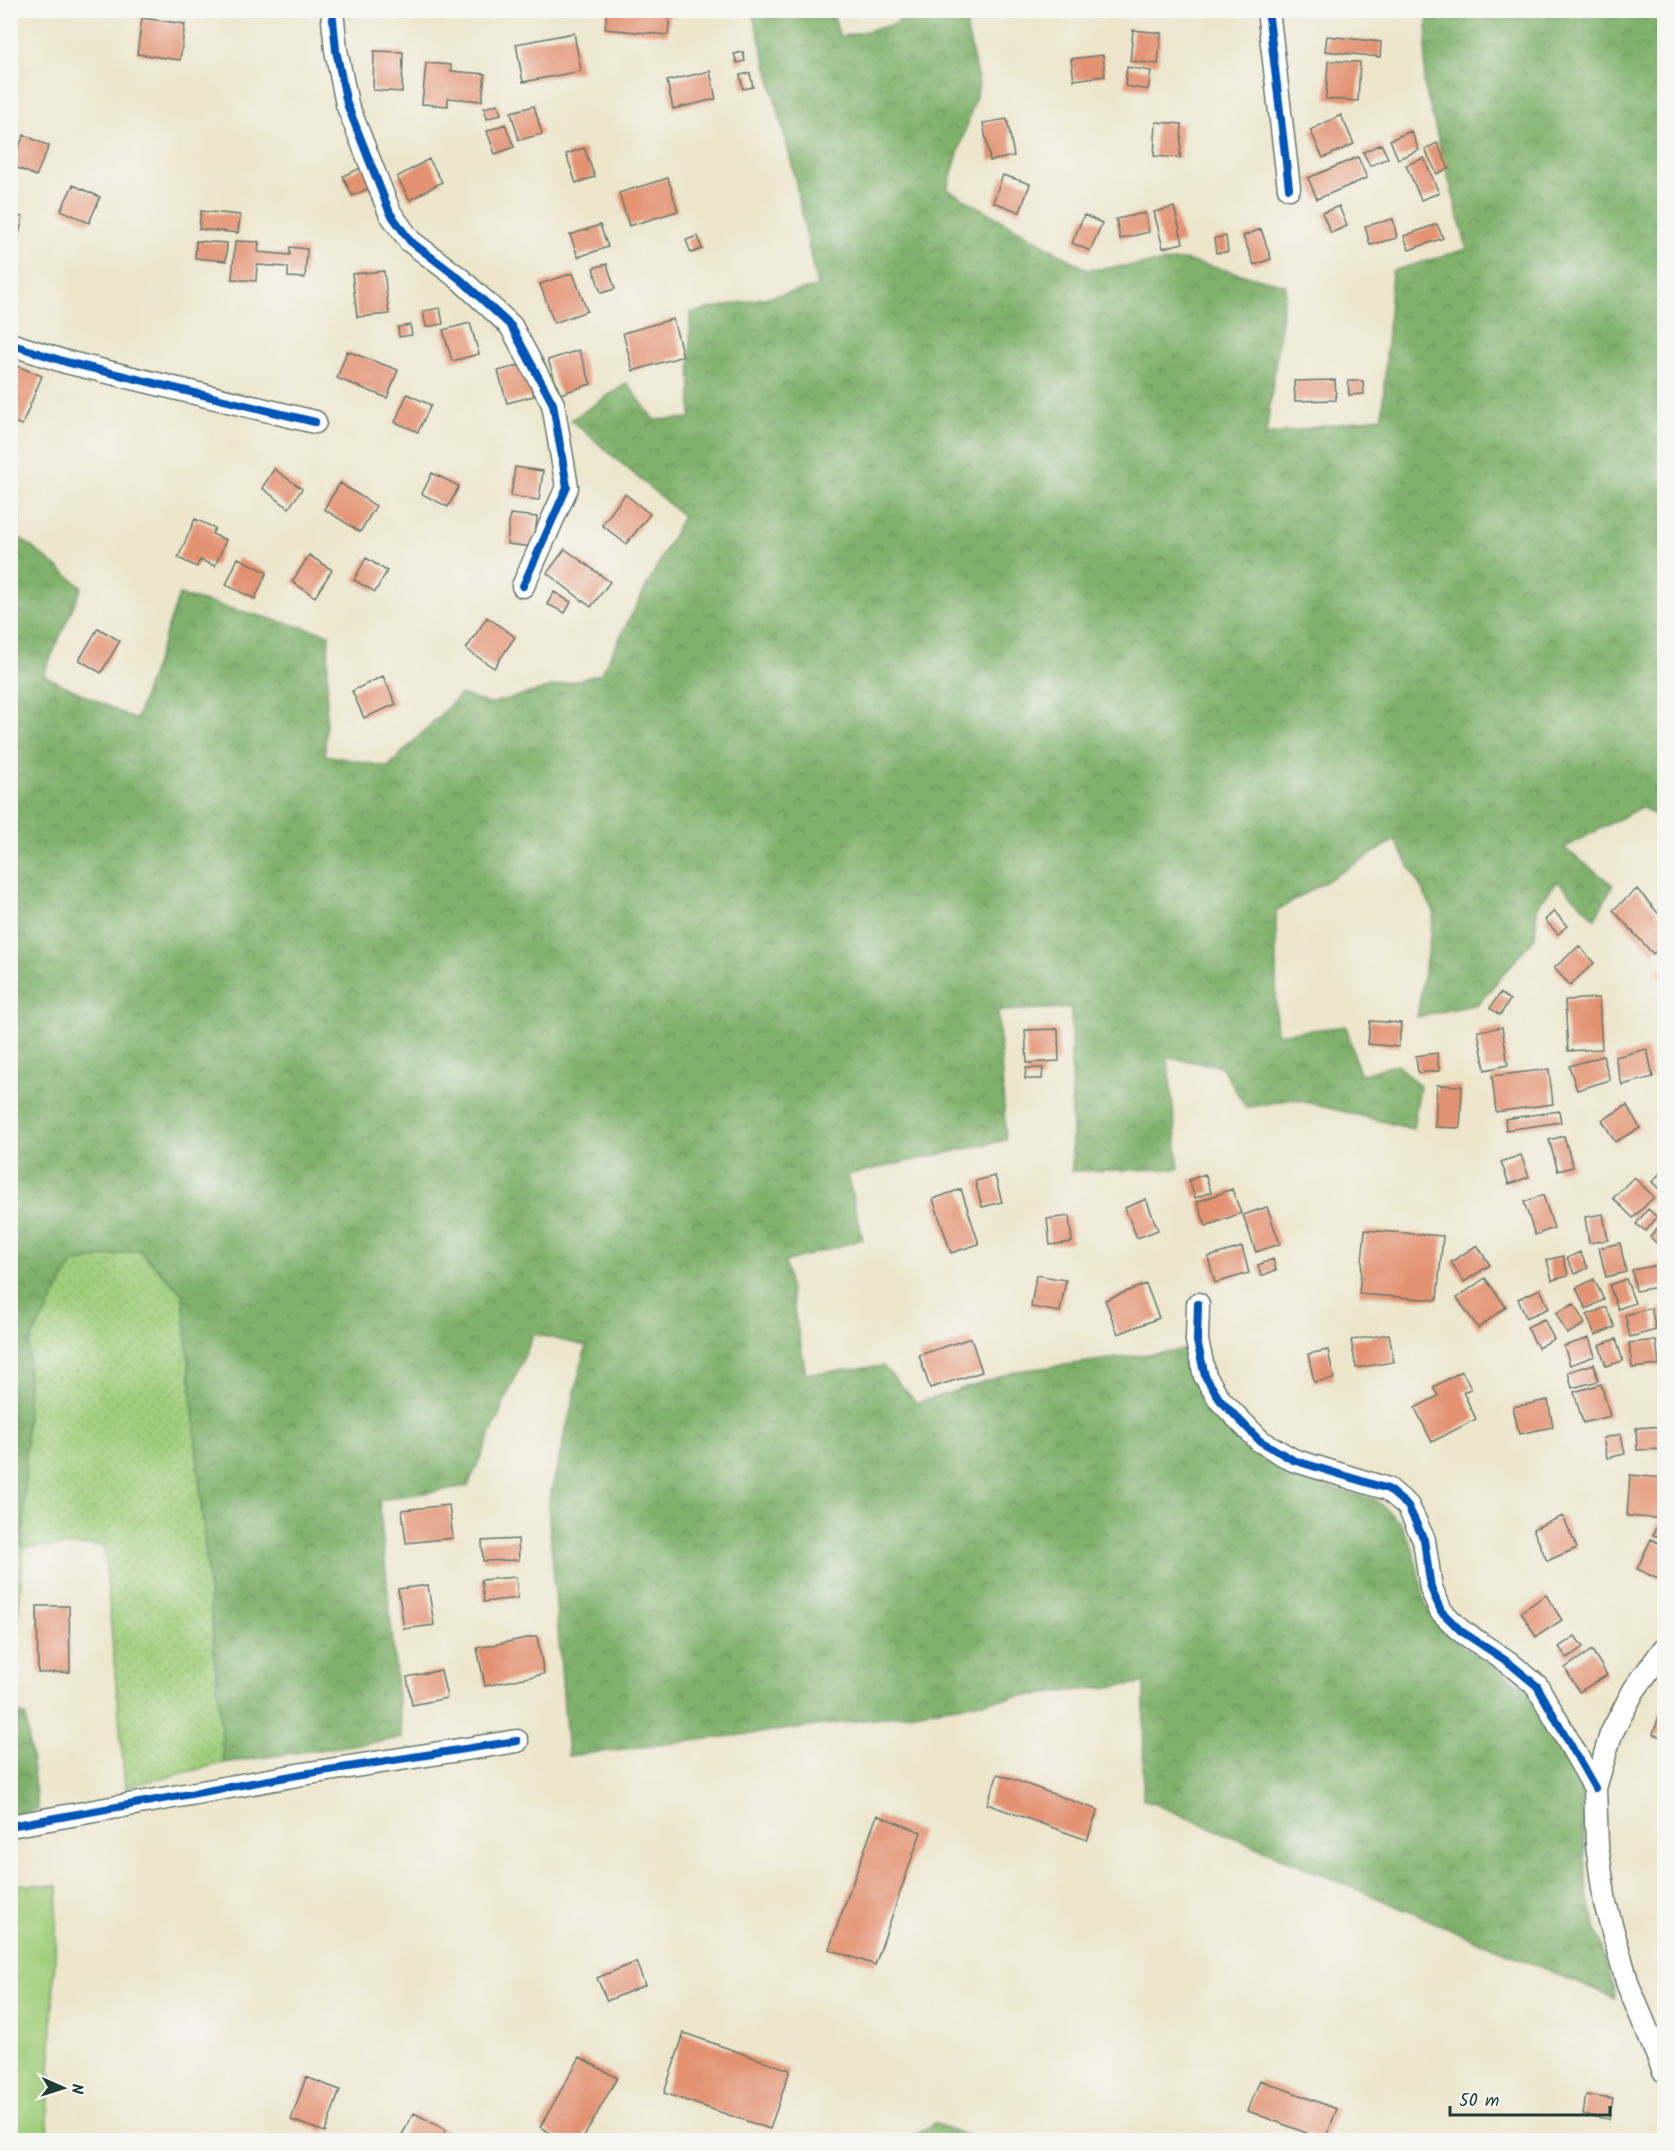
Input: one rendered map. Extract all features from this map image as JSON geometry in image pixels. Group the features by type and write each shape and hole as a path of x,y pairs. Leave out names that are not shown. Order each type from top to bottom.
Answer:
{"street":[{"path":"332,10 336,50 347,104 390,213 410,241 460,279 511,326 553,404 567,487 523,586"},
{"path":"1268,10 1289,188"},
{"path":"10,344 97,370 315,422"},
{"path":"1198,1304 1197,1341 1205,1376 1220,1400 1260,1441 1293,1460 1388,1489 1408,1506 1424,1540 1431,1588 1441,1611 1461,1631 1508,1662 1537,1686 1595,1788"},
{"path":"1665,1649 1634,1690 1611,1734 1595,1788 1597,1845 1605,1903 1628,1985 1665,2071"},
{"path":"10,1826 267,1780 517,1741"}],"green space":[{"path":"752,11 832,11 840,37 896,24 907,11 1013,11 966,25 979,86 947,189 1088,270 1184,260 1286,285 1266,435 1382,417 1392,271 1467,249 1424,84 1428,11 1664,11 1664,820 1641,807 1564,848 1613,885 1595,918 1558,881 1537,906 1535,937 1478,1004 1417,1017 1434,912 1395,840 1276,911 1276,1034 1346,1026 1360,1075 1397,1064 1420,1086 1413,1129 1293,1099 1246,1108 1221,1066 1168,1058 1179,1169 1072,1171 1071,1008 998,1011 1006,1140 847,1175 863,1239 785,1262 806,1374 883,1366 917,1403 1018,1371 1187,1349 1200,1390 1248,1446 1287,1471 1341,1491 1376,1500 1401,1524 1413,1550 1426,1606 1450,1637 1528,1690 1582,1792 1587,1895 1616,1999 1143,1799 1144,1683 1008,1698 881,1718 568,1756 548,1505 586,1346 534,1334 468,1486 379,1500 402,1738 224,1763 183,1294 139,1250 73,1263 29,1343 23,1546 11,1541 10,530 82,587 43,675 136,720 179,595 329,634 325,755 388,767 461,694 489,704 601,674 683,516 571,420 627,383 654,420 691,418 690,313 817,287 791,160"},
{"path":"139,1250 183,1294 224,1763 125,1787 104,1545 24,1547 12,1682 10,1541 23,1546 29,1343 73,1263"},
{"path":"11,1708 26,1717 38,1810 11,1814"},
{"path":"11,1884 58,1886 47,2140 11,2140"},
{"path":"934,2123 976,2140 908,2140"}],"building":[{"path":"607,10 670,10 668,35 605,29"},
{"path":"142,18 185,24 180,60 137,54"},
{"path":"1133,30 1161,33 1158,64 1130,61"},
{"path":"574,33 581,71 523,82 516,44"},
{"path":"1327,36 1381,42 1380,57 1325,51"},
{"path":"374,51 403,52 402,92 373,90"},
{"path":"743,52 745,61 737,63 734,54"},
{"path":"1103,55 1105,76 1074,80 1071,59"},
{"path":"1328,61 1360,62 1358,101 1326,99"},
{"path":"426,63 451,65 451,71 485,74 482,101 448,98 448,106 422,104"},
{"path":"1127,67 1151,71 1148,90 1125,86"},
{"path":"710,71 716,99 673,109 667,81"},
{"path":"750,73 753,87 743,89 740,75"},
{"path":"498,104 501,114 487,119 484,108"},
{"path":"534,106 542,134 519,140 511,112"},
{"path":"1341,115 1354,144 1323,158 1310,130"},
{"path":"1007,119 1014,156 990,161 983,123"},
{"path":"1156,122 1182,124 1180,158 1154,156"},
{"path":"505,124 514,147 495,154 487,131"},
{"path":"1411,131 1419,150 1398,159 1390,140"},
{"path":"24,135 49,146 36,176 11,165"},
{"path":"1437,143 1449,168 1437,174 1425,149"},
{"path":"1381,144 1388,158 1370,166 1363,152"},
{"path":"584,148 595,177 576,183 566,154"},
{"path":"1358,157 1367,178 1317,199 1308,178"},
{"path":"1424,158 1439,193 1421,200 1406,165"},
{"path":"429,159 442,182 410,200 397,177"},
{"path":"365,166 374,186 352,196 343,176"},
{"path":"1003,175 1030,184 1020,212 993,202"},
{"path":"668,178 678,211 629,226 619,193"},
{"path":"73,185 100,197 89,223 61,210"},
{"path":"1339,206 1347,226 1331,233 1322,213"},
{"path":"1174,207 1183,243 1163,248 1154,212"},
{"path":"201,211 240,215 238,233 199,229"},
{"path":"1145,213 1149,232 1120,239 1116,219"},
{"path":"10,214 23,217 15,252 10,250"},
{"path":"1084,215 1102,223 1090,251 1072,243"},
{"path":"1393,219 1397,238 1370,245 1365,226"},
{"path":"1437,224 1443,238 1409,250 1404,236"},
{"path":"600,225 608,247 578,257 570,235"},
{"path":"1261,229 1271,259 1254,265 1243,236"},
{"path":"698,236 702,249 691,253 686,240"},
{"path":"1226,236 1228,252 1216,253 1214,238"},
{"path":"196,241 227,243 226,261 195,258"},
{"path":"235,241 259,242 258,252 290,255 290,247 307,249 305,278 288,277 288,267 257,265 256,281 232,279"},
{"path":"607,264 615,289 601,293 593,268"},
{"path":"384,271 389,314 357,317 352,274"},
{"path":"573,273 587,311 554,323 540,284"},
{"path":"440,308 443,324 426,327 423,311"},
{"path":"673,319 683,356 633,371 623,333"},
{"path":"470,323 479,354 452,361 443,330"},
{"path":"410,325 412,335 399,337 398,327"},
{"path":"579,350 591,384 560,394 548,360"},
{"path":"347,351 398,370 387,398 337,378"},
{"path":"10,363 42,376 22,425 10,421"},
{"path":"525,364 534,396 507,403 498,371"},
{"path":"1335,380 1336,400 1295,401 1294,381"},
{"path":"1348,381 1363,381 1364,394 1349,395"},
{"path":"407,394 431,405 418,432 395,422"},
{"path":"515,467 543,471 539,500 511,496"},
{"path":"274,469 302,489 289,508 262,488"},
{"path":"432,473 459,486 448,507 422,494"},
{"path":"340,483 376,506 360,532 324,509"},
{"path":"625,494 650,514 626,544 602,525"},
{"path":"510,514 537,517 534,547 507,544"},
{"path":"195,519 215,528 212,534 226,540 215,566 200,560 197,567 178,558"},
{"path":"565,549 610,582 591,607 547,573"},
{"path":"309,555 332,570 315,597 292,582"},
{"path":"238,558 267,572 255,599 226,585"},
{"path":"366,558 387,571 375,592 354,580"},
{"path":"554,592 571,602 565,613 547,604"},
{"path":"487,617 515,637 494,668 466,649"},
{"path":"98,628 120,641 101,673 79,660"},
{"path":"383,676 396,704 364,718 352,691"},
{"path":"1637,889 1664,920 1664,943 1653,954 1613,910"},
{"path":"1554,911 1567,926 1558,934 1545,920"},
{"path":"1579,946 1594,963 1570,985 1554,968"},
{"path":"1664,965 1664,980 1657,973"},
{"path":"1500,993 1510,1000 1500,1015 1490,1008"},
{"path":"1599,998 1602,1049 1568,1051 1565,1000"},
{"path":"1370,1021 1401,1023 1399,1047 1368,1044"},
{"path":"1502,1027 1508,1065 1485,1070 1478,1031"},
{"path":"1058,1029 1059,1061 1027,1063 1025,1030"},
{"path":"1647,1049 1653,1077 1622,1085 1615,1057"},
{"path":"1437,1053 1439,1071 1418,1073 1416,1056"},
{"path":"1603,1056 1610,1080 1577,1090 1569,1066"},
{"path":"1026,1068 1043,1068 1042,1079 1025,1079"},
{"path":"1549,1069 1553,1104 1496,1112 1492,1076"},
{"path":"1437,1085 1462,1086 1460,1128 1435,1127"},
{"path":"1627,1105 1640,1128 1615,1142 1602,1120"},
{"path":"1559,1111 1561,1122 1506,1130 1505,1119"},
{"path":"1564,1136 1573,1167 1558,1171 1549,1140"},
{"path":"1521,1155 1529,1177 1509,1184 1501,1162"},
{"path":"1664,1169 1664,1194 1652,1182"},
{"path":"1205,1174 1211,1192 1195,1198 1189,1180"},
{"path":"995,1176 1002,1202 982,1207 975,1181"},
{"path":"1634,1177 1654,1197 1633,1218 1613,1198"},
{"path":"961,1189 979,1244 951,1253 933,1199"},
{"path":"1232,1189 1241,1213 1206,1226 1197,1202"},
{"path":"1543,1195 1554,1228 1535,1235 1524,1202"},
{"path":"1146,1199 1158,1230 1137,1238 1125,1208"},
{"path":"1267,1207 1280,1244 1256,1252 1243,1215"},
{"path":"1648,1209 1657,1217 1646,1231 1636,1224"},
{"path":"1603,1214 1608,1240 1589,1243 1585,1217"},
{"path":"1069,1216 1072,1242 1050,1245 1047,1219"},
{"path":"1664,1220 1664,1250 1650,1237"},
{"path":"1365,1230 1443,1236 1437,1300 1359,1294"},
{"path":"1620,1243 1626,1272 1606,1277 1599,1248"},
{"path":"1477,1245 1490,1265 1464,1282 1451,1262"},
{"path":"1242,1247 1249,1273 1215,1283 1208,1257"},
{"path":"1580,1252 1588,1268 1575,1274 1567,1258"},
{"path":"1563,1256 1568,1276 1552,1280 1547,1260"},
{"path":"1273,1259 1276,1270 1261,1276 1258,1265"},
{"path":"1664,1264 1664,1286 1636,1291 1632,1270"},
{"path":"1036,1275 1066,1280 1060,1312 1031,1307"},
{"path":"1485,1278 1506,1307 1478,1328 1457,1298"},
{"path":"1594,1279 1604,1300 1586,1309 1576,1288"},
{"path":"1626,1279 1635,1303 1618,1309 1609,1285"},
{"path":"1146,1284 1159,1318 1118,1334 1105,1300"},
{"path":"1540,1289 1549,1308 1526,1318 1518,1299"},
{"path":"1574,1304 1585,1324 1567,1334 1556,1313"},
{"path":"1606,1307 1615,1327 1595,1335 1587,1315"},
{"path":"1651,1308 1656,1330 1630,1337 1625,1315"},
{"path":"1660,1309 1664,1309 1664,1330 1660,1330"},
{"path":"1544,1319 1554,1339 1538,1348 1527,1327"},
{"path":"1389,1334 1394,1362 1356,1368 1351,1340"},
{"path":"971,1338 982,1372 930,1388 919,1355"},
{"path":"1589,1338 1595,1356 1570,1365 1564,1346"},
{"path":"1616,1339 1623,1361 1606,1366 1599,1345"},
{"path":"1656,1340 1659,1365 1632,1368 1629,1343"},
{"path":"1328,1350 1334,1379 1314,1382 1308,1354"},
{"path":"1594,1364 1598,1381 1572,1388 1568,1372"},
{"path":"1462,1371 1471,1389 1463,1392 1476,1419 1432,1442 1415,1408 1438,1396 1433,1387"},
{"path":"1601,1384 1610,1416 1583,1423 1574,1392"},
{"path":"1548,1400 1553,1427 1519,1434 1513,1407"},
{"path":"1664,1426 1664,1449 1637,1450 1636,1428"},
{"path":"1621,1434 1625,1454 1607,1458 1603,1438"},
{"path":"1630,1475 1664,1478 1664,1519 1627,1516"},
{"path":"449,1505 453,1538 406,1543 402,1510"},
{"path":"1563,1516 1577,1548 1547,1561 1533,1529"},
{"path":"1658,1522 1664,1524 1664,1539 1653,1535"},
{"path":"518,1539 519,1560 483,1561 482,1541"},
{"path":"1651,1539 1664,1546 1664,1582 1637,1569"},
{"path":"516,1577 518,1598 484,1602 481,1580"},
{"path":"428,1585 434,1625 404,1629 398,1589"},
{"path":"1546,1595 1562,1620 1536,1637 1521,1612"},
{"path":"37,1606 69,1606 70,1672 38,1673"},
{"path":"537,1636 544,1674 485,1686 477,1648"},
{"path":"1575,1636 1583,1647 1567,1658 1559,1647"},
{"path":"1592,1650 1607,1675 1579,1692 1565,1668"},
{"path":"441,1670 447,1698 412,1705 407,1677"},
{"path":"1662,1708 1664,1709 1664,1738 1653,1734"},
{"path":"998,1774 1098,1810 1087,1840 987,1804"},
{"path":"877,1815 921,1832 875,1965 829,1949"},
{"path":"636,1962 645,1985 607,2001 597,1978"},
{"path":"684,2033 790,2070 770,2129 664,2093"},
{"path":"580,2057 617,2078 582,2140 563,2140 540,2127"},
{"path":"306,2077 340,2090 325,2132 291,2120"},
{"path":"1260,2080 1337,2109 1325,2140 1248,2111"},
{"path":"1586,2095 1613,2099 1609,2119 1583,2115"},
{"path":"414,2113 446,2130 441,2140 399,2140"}],"cycle path":[{"path":"332,10 336,50 347,104 390,213 410,241 460,279 511,326 553,404 567,487 523,586"},
{"path":"1268,10 1289,188"},
{"path":"10,344 66,362 315,422"},
{"path":"1198,1304 1197,1341 1205,1376 1220,1400 1260,1441 1293,1460 1388,1489 1408,1506 1424,1540 1431,1588 1441,1611 1461,1631 1508,1662 1537,1686 1595,1788"},
{"path":"10,1826 303,1774 517,1741"}]}
